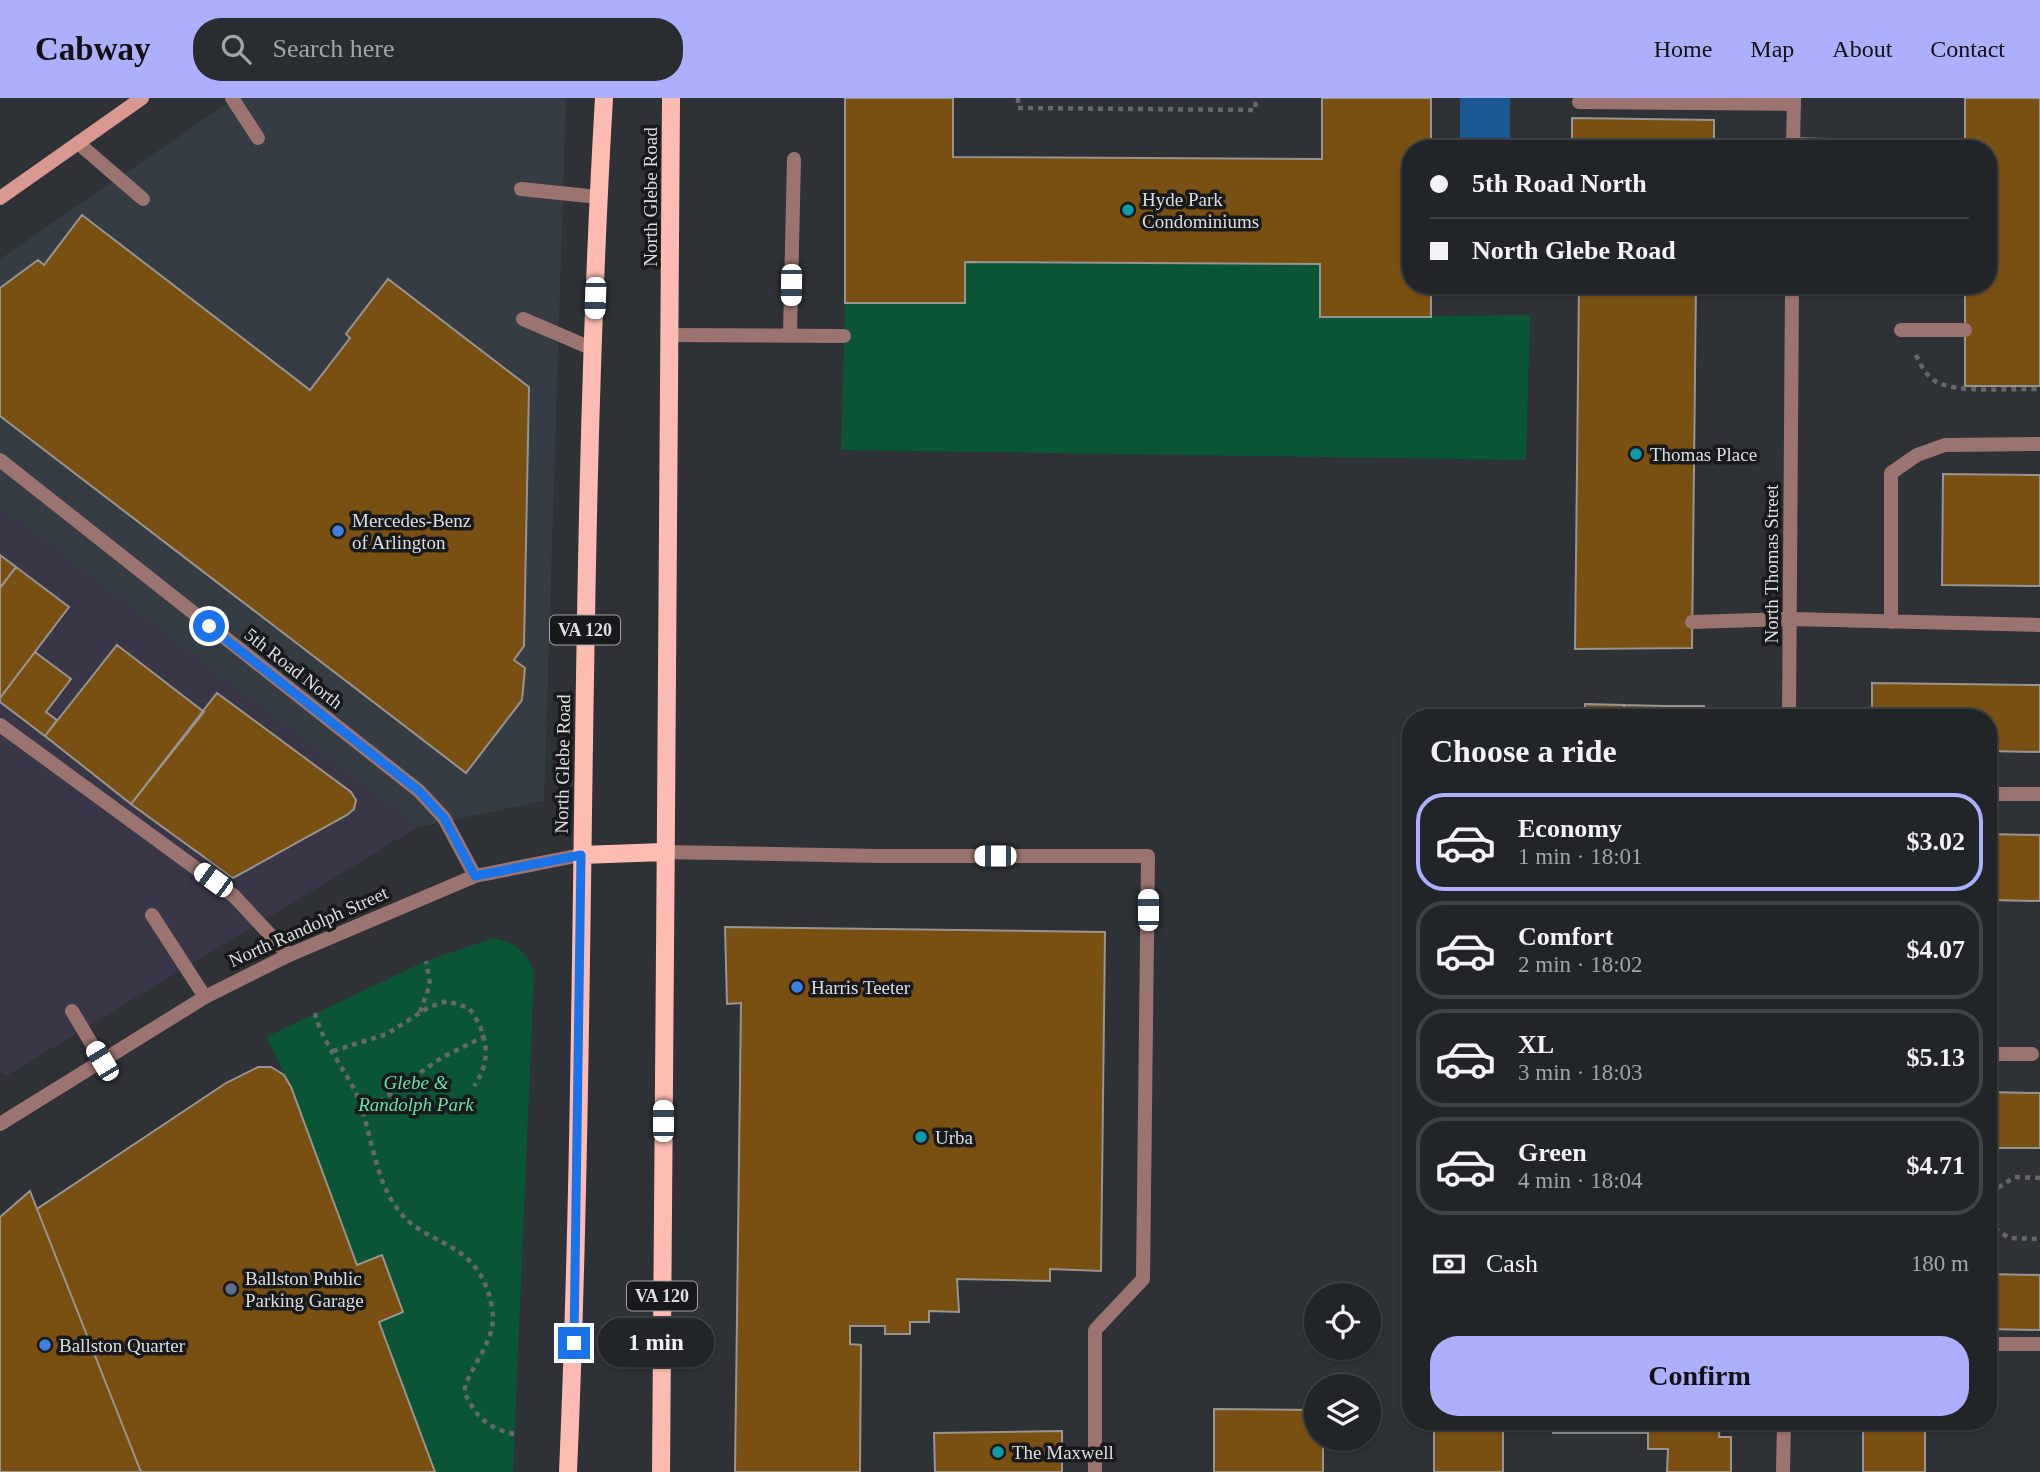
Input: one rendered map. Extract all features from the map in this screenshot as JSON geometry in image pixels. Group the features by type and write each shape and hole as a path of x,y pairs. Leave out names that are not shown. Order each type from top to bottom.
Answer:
{"main road":[{"path":"0,198 142,98"},
{"name":"North Glebe Road","path":"568,1472 577,1265 581,855 593,349 604,98"},
{"name":"North Glebe Road","path":"661,1472 664,852 670,615 671,98"},
{"name":"North Randolph Street","path":"581,855 664,852"}],"street":[{"path":"232,98 258,138"},
{"path":"1579,102 1794,101 1793,140"},
{"path":"78,143 143,199"},
{"path":"790,335 794,159"},
{"path":"521,189 598,197"},
{"name":"North Thomas Street","path":"1790,709 1792,294"},
{"path":"523,318 593,349"},
{"path":"1900,330 1965,330"},
{"path":"670,335 844,336"},
{"path":"1891,622 1891,473 1917,455 1945,445 2040,444"},
{"name":"5th Road North","path":"0,460 419,791 444,818 475,876"},
{"path":"1692,622 1790,619 2040,625"},
{"path":"0,725 234,896 289,955"},
{"path":"1997,794 2040,794"},
{"path":"664,852 890,856 1148,856 1143,1279 1095,1330 1095,1472"},
{"name":"North Randolph Street","path":"0,1124 205,997 289,955 475,876 581,855"},
{"path":"152,915 205,997"},
{"path":"72,1011 102,1061"},
{"path":"1997,1054 2032,1054"},
{"path":"1997,1344 2040,1344"},
{"path":"1783,1472 1784,1430"}],"path":[{"path":"1018,98 1018,108 1241,110 1255,110 1256,98"},
{"path":"1915,345 1921,367 1936,381 1951,387 2040,389"},
{"path":"420,1013 430,984 426,961"},
{"path":"333,1051 387,1034 420,1013 447,1002 469,1008 485,1036 486,1059 474,1086"},
{"path":"315,1013 318,1026 363,1113 385,1187 395,1206 411,1221 465,1254 480,1273 492,1308 492,1337 468,1375 464,1391 480,1419 494,1429 514,1434"},
{"path":"363,1113 441,1058 485,1036"},
{"path":"1997,1189 2015,1177 2040,1178"},
{"path":"1997,1230 2009,1238 2040,1239"}],"shaded area":[{"path":"235,98 566,98 544,801 418,827 0,507 0,259"},
{"path":"0,507 418,827 6,1076 0,1072"}],"green space":[{"path":"965,262 1320,264 1320,317 1530,315 1526,460 841,450 845,303 964,303"},
{"name":"Glebe & Randolph Park","path":"494,938 519,949 534,972 513,1472 435,1472 379,1322 403,1312 382,1256 357,1265 291,1087 266,1037 426,961"}],"water":[{"path":"1460,98 1510,98 1510,140 1460,140"}],"building":[{"name":"Hyde Park Condominiums","path":"845,98 953,98 953,157 1322,159 1322,98 1431,98 1431,140 1402,140 1402,294 1431,294 1431,317 1320,317 1320,264 965,262 965,303 845,303"},
{"path":"1965,98 2040,98 2040,386 1965,386 1965,294 1997,294 1997,140 1965,140"},
{"path":"1572,118 1714,120 1714,140 1572,140"},
{"name":"Mercedes-Benz of Arlington","path":"82,215 310,390 350,338 346,334 388,279 529,387 524,646 514,660 525,668 522,700 466,773 0,416 0,288 38,260 44,265"},
{"name":"Thomas Place","path":"1579,294 1696,294 1692,648 1575,649"},
{"path":"1943,474 2040,475 2040,586 1942,585"},
{"path":"0,555 16,567 0,588"},
{"path":"16,567 69,607 0,698 0,588"},
{"path":"117,645 204,712 131,804 45,736"},
{"path":"35,652 71,679 46,712 57,720 45,736 0,702 0,698"},
{"path":"1872,683 2040,685 2040,752 1997,751 1997,709 1872,709"},
{"path":"217,693 351,792 356,800 354,809 347,815 233,878 131,804"},
{"path":"1585,704 1624,705 1624,709 1585,709"},
{"path":"1624,705 1664,706 1664,709 1624,709"},
{"path":"1664,706 1704,706 1704,709 1664,709"},
{"path":"1997,834 2040,835 2040,901 1997,900"},
{"name":"Urba","path":"725,927 1105,932 1101,1271 1050,1269 1050,1281 957,1279 959,1312 929,1311 929,1322 910,1322 910,1334 885,1334 885,1326 850,1326 850,1344 861,1345 860,1472 735,1472 741,1003 727,1004"},
{"name":"Ballston Public Parking Garage","path":"258,1067 271,1067 284,1075 291,1087 357,1265 382,1255 403,1312 379,1322 435,1472 141,1472 37,1209 226,1083"},
{"path":"1997,1092 2040,1093 2040,1148 1997,1148"},
{"name":"Ballston Quarter","path":"30,1191 141,1472 0,1472 0,1217"},
{"path":"1997,1274 2040,1275 2040,1330 1997,1329"},
{"path":"1214,1409 1304,1410 1304,1451 1323,1451 1323,1472 1214,1472"},
{"path":"1434,1430 1503,1430 1503,1472 1434,1472"},
{"path":"1553,1430 1719,1430 1719,1437 1731,1437 1731,1472 1667,1472 1668,1449 1648,1449 1648,1433 1553,1433"},
{"path":"1863,1430 1925,1430 1925,1472 1863,1472"},
{"name":"The Maxwell","path":"1062,1431 1062,1472 935,1472 934,1433"}],"place":[{"name":"Hyde Park Condominiums","path":"1128,210"},
{"name":"Thomas Place","path":"1636,454"},
{"name":"Mercedes-Benz of Arlington","path":"338,531"},
{"name":"Harris Teeter","path":"797,987"},
{"name":"Urba","path":"921,1137"},
{"name":"Ballston Public Parking Garage","path":"231,1289"},
{"name":"Ballston Quarter","path":"45,1345"},
{"name":"The Maxwell","path":"998,1452"}],"route":[{"path":"209,626 419,791 444,818 475,876 581,855 574,1343"}]}
